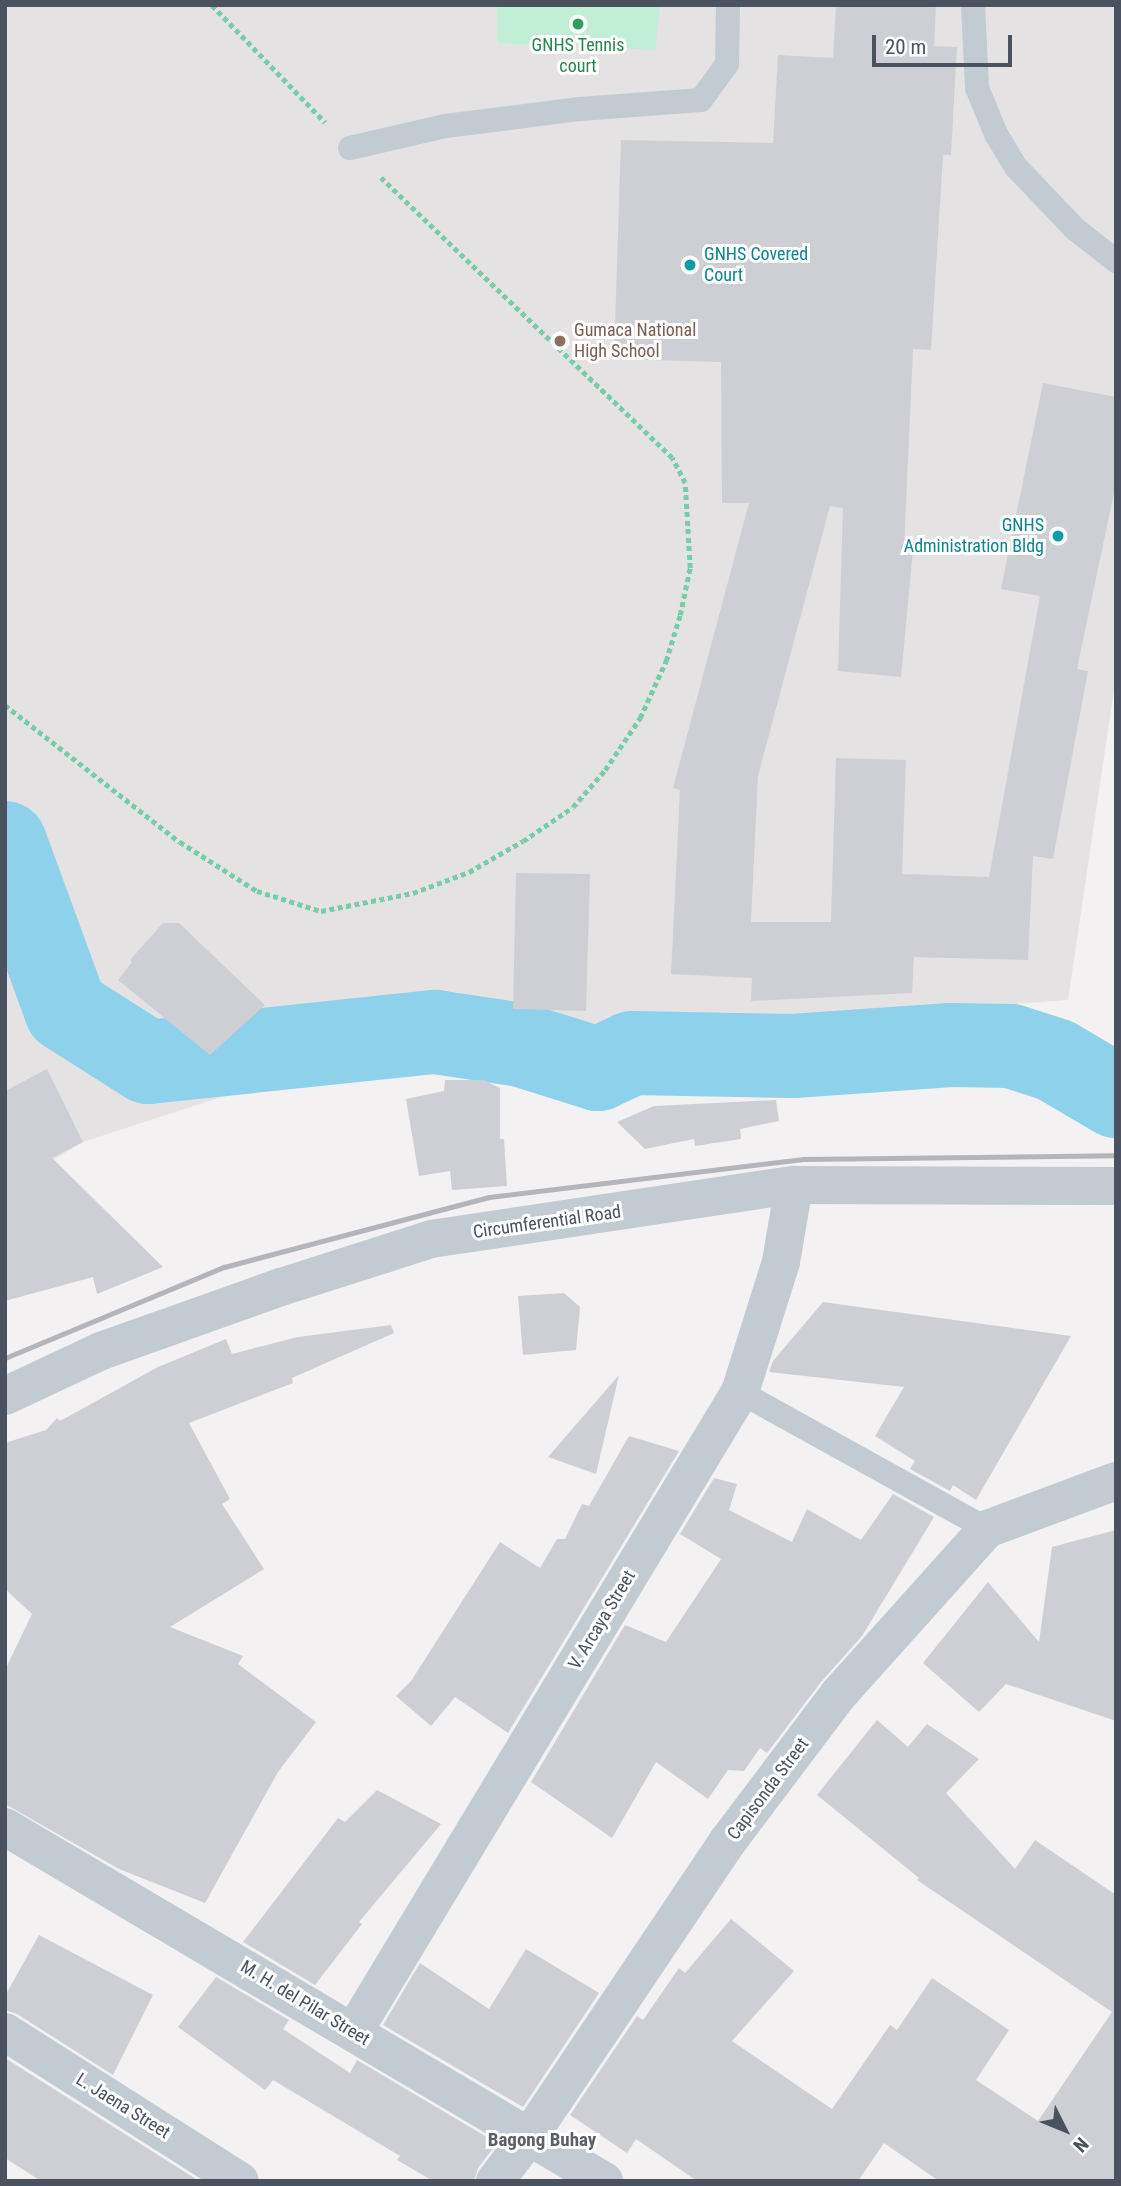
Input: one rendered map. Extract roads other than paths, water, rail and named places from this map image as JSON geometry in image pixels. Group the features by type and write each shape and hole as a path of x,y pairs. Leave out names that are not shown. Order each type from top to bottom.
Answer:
{"street":[{"name":"Circumferential Road","path":"5,1396 101,1351 281,1287 431,1239 794,1185 1116,1186"},
{"name":"V. Arcaya Street","path":"354,2031 740,1392 781,1262 794,1185"},
{"name":"Capisonda Street","path":"495,2181 529,2137 728,1841 838,1695 987,1529 1116,1480"},
{"name":"M. H. del Pilar Street","path":"6,1830 354,2031 604,2181"},
{"name":"L. Jaena Street","path":"5,2032 240,2181"}],"lane":[{"path":"350,148 445,126 580,109 701,100 727,64 728,5"},
{"path":"973,5 977,89 996,134 1016,167 1075,229 1116,261"},
{"path":"740,1392 987,1529"}],"waterway":[{"path":"5,843 66,1010 148,1062 435,1032 521,1045 598,1069 632,1053 793,1056 951,1045 1011,1046 1055,1060 1116,1096"}],"railway":[{"path":"5,1358 224,1267 489,1197 804,1159 1116,1155"}],"place":[{"name":"GNHS Tennis court","path":"578,24"},
{"name":"GNHS Covered Court","path":"690,265"},
{"name":"Gumaca National High School","path":"560,341"},
{"name":"GNHS Administration Bldg","path":"1058,536"}],"district":[{"name":"Bagong Buhay","path":"542,2140"}]}
